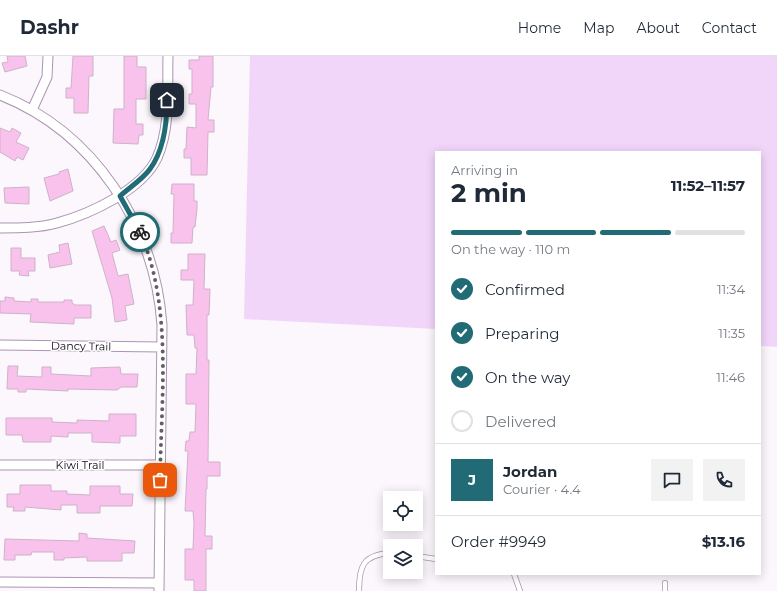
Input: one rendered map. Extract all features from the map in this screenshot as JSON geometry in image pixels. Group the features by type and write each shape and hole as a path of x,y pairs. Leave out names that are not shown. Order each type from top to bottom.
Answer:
{"street":[{"path":"32,110 47,77 48,56"},
{"path":"0,228 41,226 58,223 120,196 150,169 156,159 163,140 167,115 168,56"},
{"path":"0,95 32,110 74,142 90,158 120,196 141,234 153,268 160,304 162,347 159,587 0,582"},
{"name":"Dancy Trail","path":"0,345 162,347"},
{"name":"Kiwi Trail","path":"0,465 160,465"}],"lane":[{"path":"359,591 360,573 363,563 377,554 383,554"},
{"path":"423,557 435,559"},
{"path":"514,575 520,591"},
{"path":"665,583 665,591"}],"shaded area":[{"path":"250,56 777,56 777,347 761,346 761,151 435,151 435,329 244,319"}],"building":[{"path":"7,56 25,56 27,66 5,72 2,63 8,62"},
{"path":"73,56 93,56 93,76 89,76 88,113 74,113 74,98 66,98 66,88 71,88"},
{"path":"124,56 137,56 137,67 146,67 146,99 136,99 136,124 143,124 143,135 139,135 138,144 113,143 114,109 124,109"},
{"path":"199,56 213,56 213,87 211,87 208,120 214,120 214,132 208,132 207,175 191,175 191,158 184,158 187,127 196,128 196,104 189,104 189,94 192,94 192,69 189,69 189,60 199,60"},
{"path":"0,128 10,132 12,128 21,133 16,142 29,148 23,160 17,157 15,161 0,152"},
{"path":"68,169 73,191 50,201 44,178 59,174 59,172"},
{"path":"172,184 194,184 194,201 197,201 197,209 195,227 193,227 192,243 171,243 171,233 173,233 174,194 171,194"},
{"path":"29,187 29,204 5,203 4,188"},
{"path":"104,226 111,242 116,240 120,250 112,253 118,276 128,274 134,304 125,306 127,320 115,322 112,298 92,231"},
{"path":"68,243 72,264 50,268 48,255 60,252 59,245"},
{"path":"11,248 21,248 21,258 35,258 35,271 28,271 29,276 19,275 20,271 11,271"},
{"path":"188,254 205,254 204,289 210,289 209,315 207,315 207,360 209,360 208,462 220,462 220,476 207,476 205,536 212,536 212,549 206,549 206,591 194,591 194,580 185,580 185,549 193,549 194,523 193,511 185,511 188,451 185,451 186,441 189,441 190,432 195,432 196,404 186,404 186,374 196,374 197,348 195,348 194,335 187,335 186,305 193,305 194,280 181,280 181,270 188,270"},
{"path":"5,297 14,298 14,301 31,302 31,299 38,299 38,302 64,302 64,300 72,300 72,303 75,305 91,305 91,318 74,318 74,324 30,322 31,314 0,313 0,301 5,301"},
{"path":"8,366 18,366 17,376 42,377 42,367 51,367 51,374 91,376 91,368 120,367 121,374 138,374 137,387 121,387 117,390 68,389 68,391 26,389 26,392 18,392 18,389 7,389"},
{"path":"109,414 136,414 136,436 120,436 120,443 92,442 92,433 68,433 68,437 51,436 51,442 23,442 22,435 6,435 6,418 52,418 52,422 77,423 77,420 109,421"},
{"path":"20,485 51,485 51,491 67,491 67,494 90,495 90,486 120,486 120,494 133,494 132,506 100,506 100,513 77,513 77,505 61,505 61,510 25,507 25,511 13,511 14,507 7,507 7,494 20,494"},
{"path":"79,533 87,534 87,538 135,541 134,553 122,553 122,561 87,561 87,557 54,560 54,552 32,552 31,555 15,555 15,560 4,560 5,539 79,541"}],"way so far":[{"path":"140,232 156,280 162,325 160,480"}],"route":[{"path":"140,232 126,204 120,196 150,169 156,159 163,140 167,115 167,100"}]}
